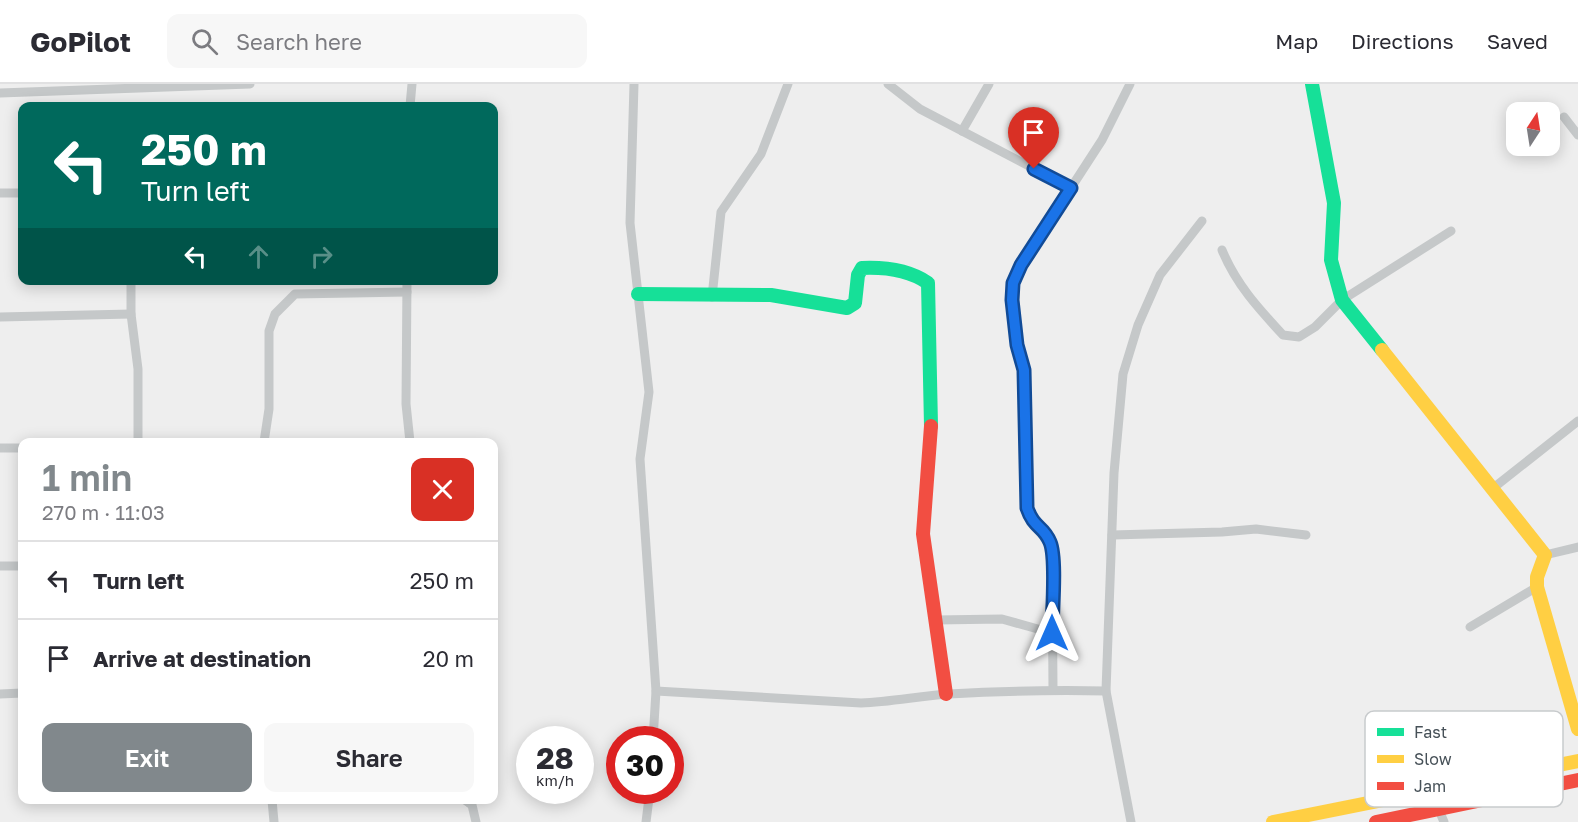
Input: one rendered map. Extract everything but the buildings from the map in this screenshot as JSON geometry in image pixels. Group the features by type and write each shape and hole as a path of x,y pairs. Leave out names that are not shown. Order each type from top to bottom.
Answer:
{"main road":[{"path":"1312,84 1334,203 1330,260 1342,300 1545,555 1537,577 1537,587 1578,729"},
{"path":"638,294 712,297 771,295 848,308 855,303 858,275 862,268 871,267 921,277 928,283 931,447 923,516 946,694"},
{"path":"1563,764 1578,761"},
{"path":"1563,784 1578,780"},
{"path":"1273,822 1365,804"},
{"path":"1376,822 1441,816 1475,807"}],"street":[{"path":"0,93 250,84"},
{"path":"410,102 412,84"},
{"path":"634,84 630,223 649,392 640,459 656,691 654,726"},
{"path":"712,297 721,212 761,154 788,84"},
{"path":"888,84 920,109 1071,188"},
{"path":"962,131 989,84"},
{"path":"1053,690 1052,546 1045,532 1032,523 1027,508 1024,370 1017,345 1012,300 1013,283 1021,265 1102,140 1130,84"},
{"path":"1564,117 1578,135"},
{"path":"0,194 18,193"},
{"path":"1131,822 1106,691 1114,473 1123,374 1129,351 1160,275 1202,221"},
{"path":"1222,250 1233,276 1252,303 1283,335 1299,337 1315,327 1342,300 1451,231"},
{"path":"131,285 131,314 138,369 138,438"},
{"path":"406,285 406,404 410,438"},
{"path":"265,438 270,409 268,331 274,314 285,302 295,294 407,292"},
{"path":"0,317 131,314"},
{"path":"1492,489 1578,421"},
{"path":"0,448 18,448"},
{"path":"1112,535 1256,529 1306,535"},
{"path":"1545,555 1578,546"},
{"path":"0,566 18,566"},
{"path":"1470,627 1537,587"},
{"path":"936,620 1002,619 1052,633"},
{"path":"656,691 861,704 946,694 1053,690 1106,691"},
{"path":"0,694 18,693"},
{"path":"272,804 274,822"},
{"path":"471,804 476,822"},
{"path":"646,822 648,804"}],"traffic: fast":[{"path":"1312,84 1334,203 1331,260 1342,300 1382,350"},
{"path":"638,294 771,295 847,308 855,303 858,275 862,268 888,269 913,275 928,283 931,426"}],"traffic: slow":[{"path":"1382,350 1545,555 1537,577 1537,587 1578,729"},
{"path":"1563,764 1578,761"},
{"path":"1273,822 1365,804"}],"traffic: jam":[{"path":"931,426 923,534 946,694"},
{"path":"1563,783 1578,780"},
{"path":"1376,822 1448,807"}],"route":[{"path":"1034,169 1071,188 1021,265 1013,283 1012,300 1017,345 1024,370 1027,508 1032,523 1045,532 1052,546 1052,633"}]}
